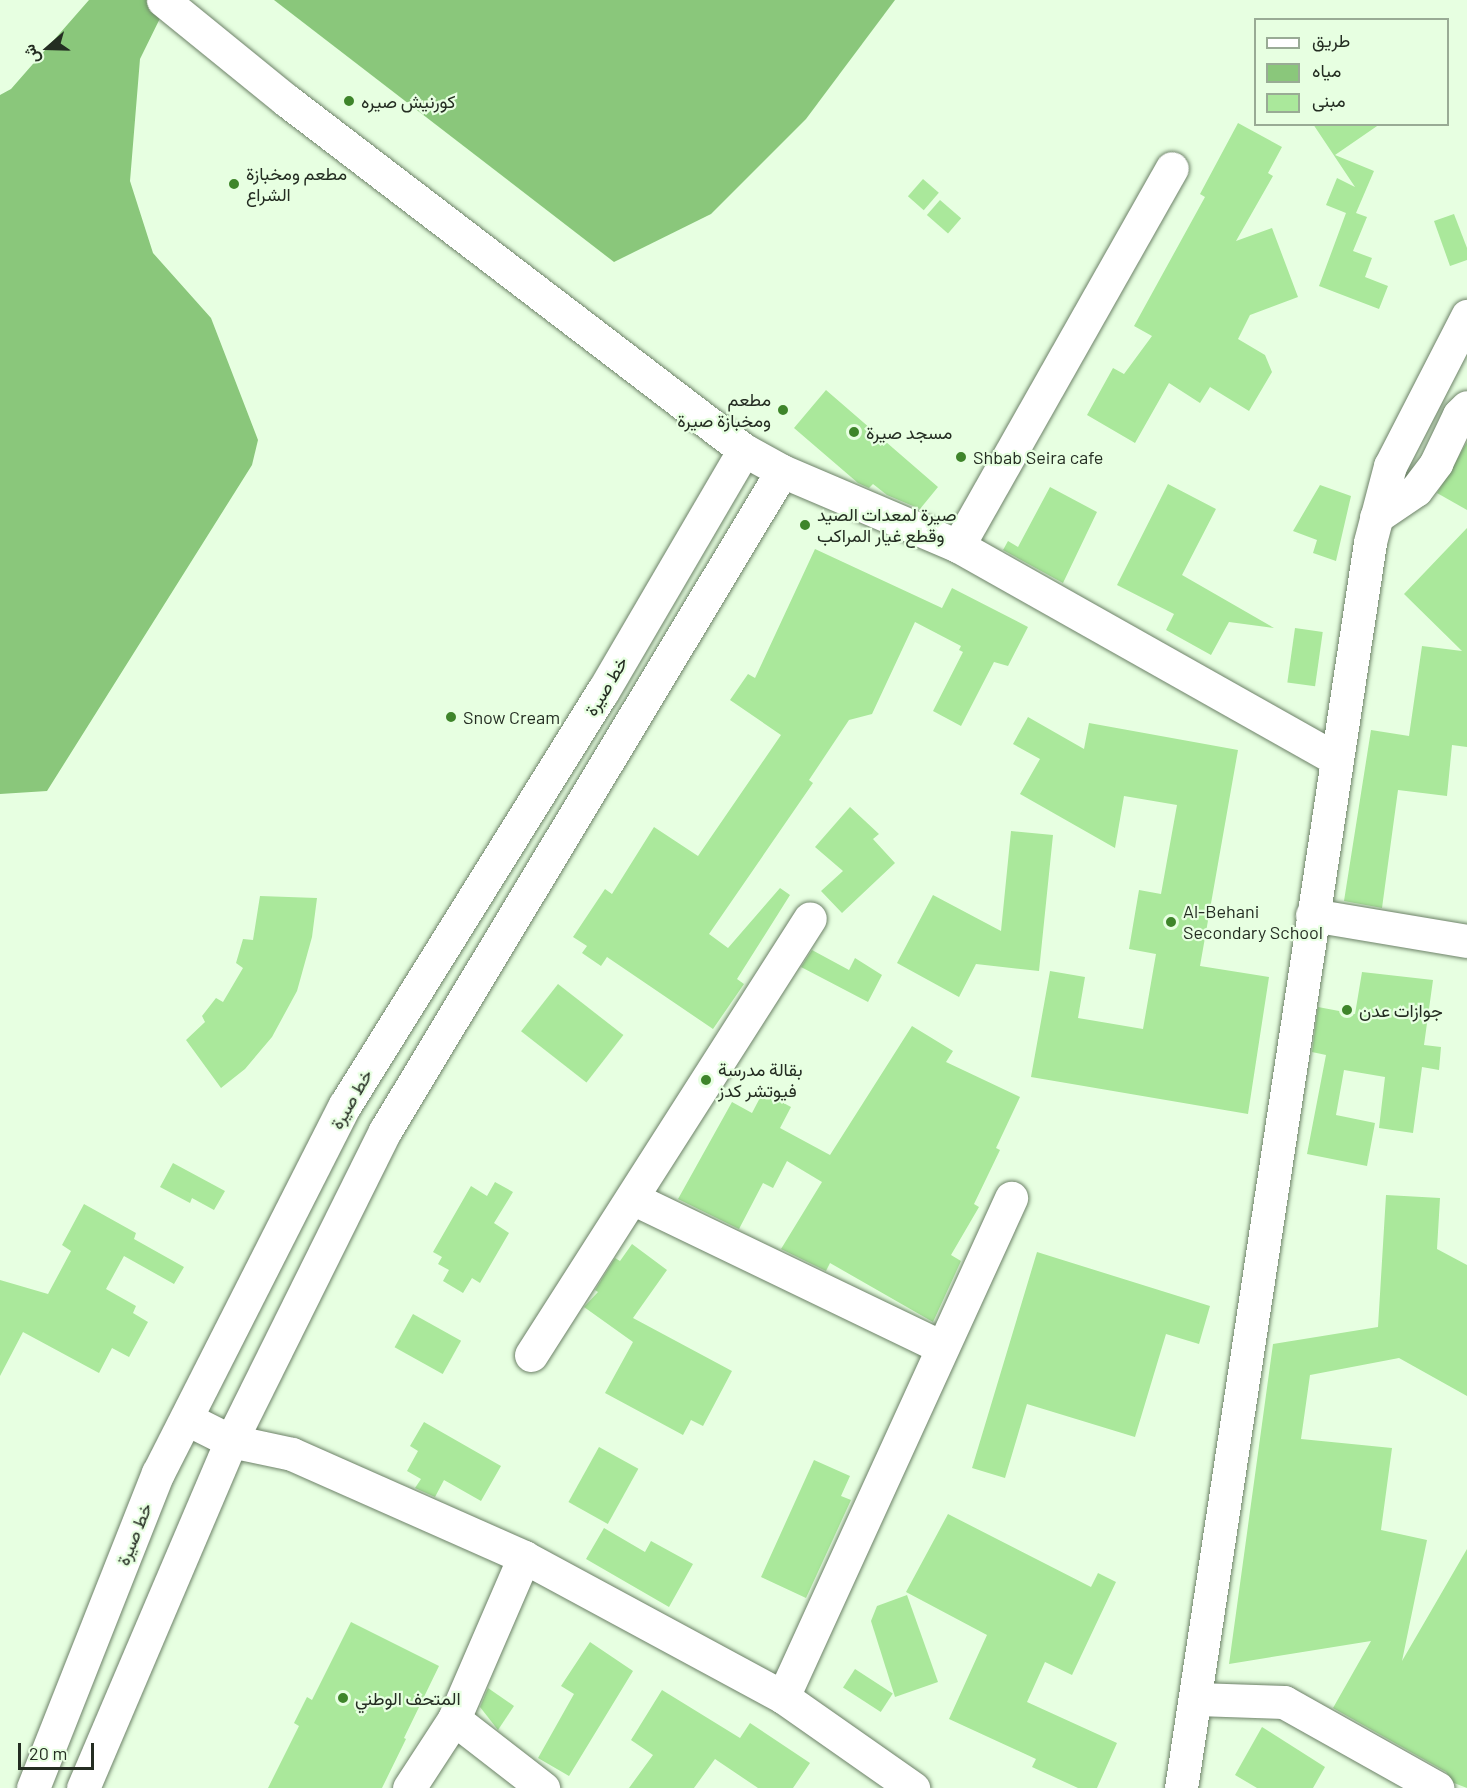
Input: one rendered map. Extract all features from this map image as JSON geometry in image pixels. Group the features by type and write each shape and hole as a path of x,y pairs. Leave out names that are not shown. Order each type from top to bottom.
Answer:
{"street":[{"path":"172,7 286,100 744,450 782,471 958,546 1334,758"},
{"path":"958,546 1172,168"},
{"path":"1181,1788 1197,1700 1334,758 1376,517 1390,466 1467,316"},
{"path":"1376,517 1416,490 1436,463 1467,407"},
{"name":"خط صيرة","path":"33,1788 158,1473 345,1105 603,690 744,450"},
{"path":"83,1788 231,1441 386,1131 782,471"},
{"path":"1312,915 1467,941"},
{"path":"531,1355 634,1199 810,918"},
{"path":"783,1697 1011,1198"},
{"path":"634,1199 941,1347"},
{"path":"187,1419 231,1441 292,1454 524,1557 783,1697 913,1788"},
{"path":"409,1788 454,1719 524,1557"},
{"path":"1197,1700 1284,1702 1437,1788"},
{"path":"454,1719 543,1788"}],"water":[{"path":"89,0 169,0 140,59 130,181 153,253 211,318 258,440 252,465 47,791 0,794 0,95 11,89"},
{"path":"274,0 895,0 806,119 711,214 614,262"}],"building":[{"path":"1238,123 1282,147 1268,173 1273,176 1236,241 1272,228 1298,297 1250,315 1238,339 1265,355 1272,372 1249,411 1210,387 1200,403 1169,383 1135,443 1087,415 1113,368 1124,374 1152,336 1134,326 1205,197 1200,194"},
{"path":"1314,126 1377,126 1335,155 1374,171 1356,213 1367,217 1353,251 1372,258 1365,277 1388,286 1379,309 1319,286 1346,213 1326,205 1337,178 1355,187"},
{"path":"923,179 939,193 924,210 908,196"},
{"path":"940,200 961,218 948,233 927,215"},
{"path":"1454,214 1467,248 1467,260 1450,266 1434,221"},
{"path":"826,390 938,487 920,509 887,495 873,484 869,488 858,483 794,428"},
{"path":"1467,442 1467,510 1437,493"},
{"path":"1168,484 1216,509 1182,575 1274,628 1229,622 1211,655 1166,630 1174,614 1117,585"},
{"path":"1320,485 1351,496 1336,561 1313,553 1317,540 1293,531"},
{"path":"1050,487 1097,512 1063,583 1003,550 1008,541 1018,547"},
{"path":"1467,528 1467,747 1452,745 1447,796 1398,790 1382,908 1344,901 1371,730 1409,736 1422,646 1462,651 1404,594"},
{"path":"815,549 942,608 952,588 1028,627 1008,666 994,662 961,726 933,711 963,652 959,650 961,646 915,622 872,714 849,720 809,780 813,783 709,934 728,948 780,888 790,895 737,979 744,984 713,1029 607,957 601,966 582,953 587,946 573,937 605,889 612,894 654,827 698,856 781,735 730,700 748,674 755,678"},
{"path":"1295,628 1323,632 1315,686 1287,682"},
{"name":"Al-Behani Secondary School","path":"1028,717 1084,749 1089,723 1238,750 1200,966 1269,977 1248,1114 1031,1077 1050,971 1085,977 1078,1018 1143,1029 1156,954 1129,949 1139,890 1161,894 1177,805 1124,796 1115,848 1020,794 1040,759 1013,744"},
{"path":"850,807 879,834 873,839 895,863 842,913 821,891 843,871 815,847"},
{"path":"1011,831 1053,835 1039,971 976,964 959,997 897,963 933,895 1001,931"},
{"path":"260,896 317,898 312,937 297,991 272,1037 245,1069 221,1088 186,1040 205,1022 202,1016 216,998 223,1002 243,968 236,963 243,939 253,940"},
{"path":"812,950 849,970 855,958 882,975 868,1002 801,967"},
{"path":"1362,972 1433,980 1424,1045 1441,1047 1439,1070 1422,1067 1413,1133 1379,1128 1385,1077 1344,1070 1336,1115 1375,1123 1367,1166 1307,1154 1326,1055 1312,1052 1318,1007 1355,1014"},
{"path":"558,984 623,1035 586,1082 521,1031"},
{"path":"912,1026 953,1051 946,1062 1020,1097 996,1148 1000,1150 974,1204 979,1207 951,1255 961,1261 933,1322 830,1263 826,1271 781,1249 822,1182 787,1161 773,1188 763,1183 739,1229 678,1199 732,1102 752,1113 763,1092 791,1107 780,1128 830,1155"},
{"path":"173,1163 225,1191 214,1210 192,1198 190,1203 160,1187"},
{"path":"495,1182 513,1192 494,1223 509,1233 480,1283 472,1278 463,1293 443,1281 449,1270 438,1264 442,1257 433,1252 471,1186 487,1196"},
{"path":"1386,1195 1440,1198 1437,1249 1467,1265 1467,1396 1399,1358 1310,1375 1301,1439 1392,1448 1381,1530 1427,1540 1402,1661 1467,1549 1467,1788 1454,1783 1446,1772 1333,1708 1371,1641 1229,1664 1273,1344 1378,1327"},
{"path":"84,1204 136,1233 134,1239 184,1267 174,1284 124,1256 106,1289 136,1306 133,1313 148,1322 129,1357 112,1348 99,1373 23,1332 0,1376 0,1280 48,1294 71,1251 62,1245"},
{"path":"632,1244 667,1270 633,1318 732,1371 703,1426 691,1420 683,1435 605,1393 633,1342 584,1307 598,1292 595,1290 615,1258 620,1261"},
{"path":"1037,1252 1210,1306 1199,1344 1166,1334 1135,1437 1027,1404 1005,1478 972,1468"},
{"path":"413,1314 461,1341 443,1374 395,1347"},
{"path":"424,1422 501,1466 481,1501 444,1480 435,1497 415,1488 421,1479 407,1471 418,1451 410,1446"},
{"path":"599,1447 638,1469 608,1524 568,1502"},
{"path":"814,1460 850,1476 841,1496 851,1500 806,1598 761,1577"},
{"path":"948,1514 1091,1587 1098,1573 1116,1582 1072,1675 1045,1662 1027,1702 1117,1743 1097,1788 1078,1788 1032,1767 1036,1759 949,1719 987,1635 906,1592"},
{"path":"604,1528 645,1552 651,1541 693,1564 669,1607 586,1559"},
{"path":"907,1595 938,1682 895,1697 871,1621 877,1606"},
{"path":"351,1622 439,1666 382,1788 268,1788 299,1726 294,1723 307,1697 312,1700"},
{"path":"590,1642 633,1671 569,1776 538,1758 574,1694 561,1686"},
{"path":"855,1669 893,1694 881,1712 843,1687"},
{"path":"488,1688 514,1706 498,1730 480,1707"},
{"path":"662,1690 740,1738 750,1723 810,1763 793,1788 758,1788 715,1759 694,1788 629,1788 653,1755 631,1740"},
{"path":"1262,1727 1325,1767 1313,1788 1257,1788 1235,1775"}],"place":[{"name":"كورنيش صيره","path":"349,101"},
{"name":"مطعم ومخبازة الشراع","path":"234,184"},
{"name":"مطعم ومخبازة صيرة","path":"783,410"},
{"name":"مسجد صيرة","path":"854,432"},
{"name":"Shbab Seira cafe","path":"961,457"},
{"name":"صيرة لمعدات الصيد وقطع غيار المراكب","path":"805,525"},
{"name":"Snow Cream","path":"451,717"},
{"name":"Al-Behani Secondary School","path":"1171,922"},
{"name":"جوازات عدن","path":"1347,1010"},
{"name":"بقالة مدرسة فيوتشر كدز","path":"706,1080"},
{"name":"المتحف الوطني","path":"343,1698"}]}
